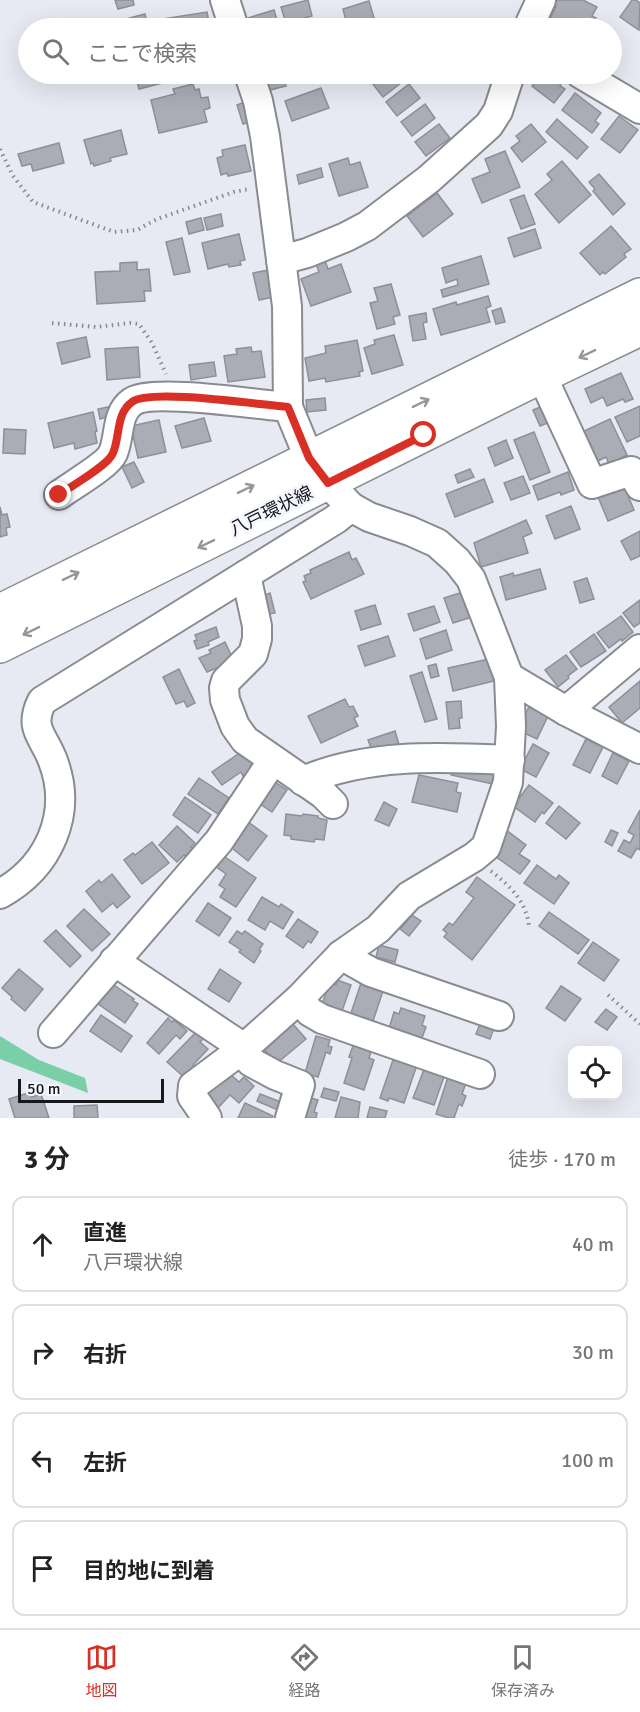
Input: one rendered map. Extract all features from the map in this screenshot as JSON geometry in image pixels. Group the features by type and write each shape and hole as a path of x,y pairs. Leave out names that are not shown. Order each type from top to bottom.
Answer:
{"main road":[{"name":"八戸環状線","path":"0,646 319,470 639,298"},
{"name":"八戸環状線","path":"0,611 319,470 542,376 640,329"}],"street":[{"path":"225,0 231,18"},
{"path":"533,18 541,0"},
{"path":"207,1118 192,1096 193,1086 242,1049 299,999 341,955 378,929 409,896 474,857 486,847 508,782 510,760 509,677 471,579 457,561 437,543 369,517 351,507 319,470 288,407 287,306 265,136 252,84"},
{"path":"281,260 307,253 367,226 429,179 489,125 498,111 507,84"},
{"path":"598,84 640,109"},
{"path":"542,376 592,484 631,471 640,486"},
{"path":"59,495 107,462 113,453 117,430 124,411 132,401 149,396 170,396 288,407"},
{"path":"0,894 11,889 40,861 58,820 61,801 59,780 53,759 36,724 36,712 42,701 336,519 351,507"},
{"path":"246,575 257,626 257,639 253,654 226,681 225,700 235,726 245,740 333,804"},
{"path":"566,711 640,649"},
{"path":"509,677 566,711 640,749"},
{"path":"303,781 325,772 376,761 448,758 510,760"},
{"path":"53,1033 219,841 273,760"},
{"path":"341,955 371,972 498,1016"},
{"path":"114,961 242,1049 251,1062 274,1075 300,1085 290,1118"},
{"path":"299,999 310,1012 322,1019 480,1074"}],"path":[{"path":"0,149 13,176 33,202 114,232 137,230 157,219 234,192 270,184"},
{"path":"52,323 96,327 139,324 152,343 166,374 170,396"},
{"path":"474,857 511,887 523,904 529,926"},
{"path":"608,995 640,1024"}],"green space":[{"path":"0,1036 39,1060 85,1078 88,1093 0,1059"}],"building":[{"path":"115,0 133,0 134,5 118,9"},
{"path":"308,0 312,16 284,18 281,7"},
{"path":"555,0 583,0 597,7 592,16 596,18 551,18 556,6 553,5"},
{"path":"632,0 640,3 639,30 620,17"},
{"path":"369,1 374,18 345,18 343,9"},
{"path":"274,10 276,18 248,18"},
{"path":"207,12 208,18 168,18"},
{"path":"145,14 146,18 130,18"},
{"path":"138,84 159,84 139,89"},
{"path":"193,84 195,90 199,89 201,98 208,97 210,108 204,110 207,122 159,133 151,100 175,94 173,89"},
{"path":"268,84 285,84 286,86 270,90"},
{"path":"373,84 400,84 383,97"},
{"path":"409,84 420,98 397,116 386,102"},
{"path":"534,84 561,84 560,86 565,89 554,103 532,86"},
{"path":"321,88 329,108 292,121 285,101"},
{"path":"575,93 601,113 595,121 599,124 592,133 562,110"},
{"path":"245,102 250,122 243,124 237,105"},
{"path":"425,104 435,118 412,136 401,122"},
{"path":"619,116 638,130 620,153 601,139"},
{"path":"557,119 588,147 577,159 546,132"},
{"path":"439,124 450,138 426,156 415,142"},
{"path":"531,124 546,142 522,162 511,148 520,141 516,136"},
{"path":"121,130 127,154 110,158 111,161 94,166 93,163 91,164 84,140"},
{"path":"59,143 64,163 33,171 31,164 22,166 18,154"},
{"path":"245,145 251,171 228,176 227,173 221,175 217,158 223,156 222,150"},
{"path":"505,151 520,187 482,203 472,179 490,172 485,159"},
{"path":"348,158 350,165 360,162 368,187 339,196 329,164"},
{"path":"562,161 591,195 559,223 535,194 552,180 547,174"},
{"path":"321,168 323,177 299,184 297,175"},
{"path":"599,174 625,204 613,215 593,191 595,189 589,182"},
{"path":"437,193 453,214 423,237 407,216"},
{"path":"524,195 535,224 521,229 510,200"},
{"path":"221,214 223,226 207,230 204,218"},
{"path":"201,218 204,230 189,234 186,222"},
{"path":"611,226 631,249 624,254 626,257 605,274 603,272 600,275 580,253"},
{"path":"535,229 541,248 514,257 508,238"},
{"path":"239,234 245,260 240,261 241,265 229,267 228,264 208,269 202,243"},
{"path":"182,238 190,272 174,275 166,242"},
{"path":"481,256 489,284 443,297 441,290 458,285 457,279 446,283 442,268"},
{"path":"324,258 328,269 341,264 351,292 311,306 301,279 319,272 315,261"},
{"path":"137,262 137,270 149,269 151,291 144,291 145,301 97,304 95,272 120,271 120,263"},
{"path":"269,270 274,297 259,300 253,273"},
{"path":"391,284 400,315 393,317 395,324 377,329 370,303 378,301 374,288"},
{"path":"488,296 491,306 486,308 490,322 441,335 433,309"},
{"path":"501,308 505,322 496,324 492,311"},
{"path":"426,313 427,322 423,323 426,339 413,341 409,316"},
{"path":"394,335 403,365 372,374 364,348 375,344 374,340"},
{"path":"86,337 90,357 62,364 57,343"},
{"path":"357,340 363,371 359,372 360,376 326,382 325,378 309,381 305,358 326,353 325,346"},
{"path":"138,347 140,377 107,380 105,349"},
{"path":"251,347 252,352 261,351 265,377 228,382 224,356 237,354 236,349"},
{"path":"214,362 216,376 191,380 189,365"},
{"path":"621,373 633,399 625,402 623,399 607,406 603,397 591,403 585,389"},
{"path":"325,398 326,410 307,412 306,400"},
{"path":"113,406 115,415 100,419 98,409"},
{"path":"543,406 550,422 540,426 533,410"},
{"path":"640,406 640,436 627,442 615,417"},
{"path":"93,412 97,443 75,449 74,443 54,448 48,423"},
{"path":"204,418 211,441 182,448 175,426"},
{"path":"610,419 627,455 609,464 606,457 598,461 584,431"},
{"path":"159,420 166,452 138,458 131,426"},
{"path":"4,429 26,430 25,454 3,453"},
{"path":"534,432 550,472 530,480 514,440"},
{"path":"506,440 513,458 495,466 488,448"},
{"path":"134,462 144,482 132,488 122,467"},
{"path":"470,469 474,477 458,483 455,475"},
{"path":"568,472 574,490 561,495 560,492 538,500 533,486"},
{"path":"523,476 530,493 511,500 504,483"},
{"path":"484,479 493,502 455,517 446,494"},
{"path":"624,486 634,510 608,521 598,497"},
{"path":"571,506 580,529 555,539 546,516"},
{"path":"0,507 2,515 7,514 10,527 6,528 7,535 0,537"},
{"path":"526,520 532,533 523,537 528,553 481,567 474,543"},
{"path":"640,531 640,556 631,560 621,541"},
{"path":"349,552 352,560 356,558 364,574 311,599 303,582 306,581 304,576 311,573 310,570"},
{"path":"540,569 546,589 506,600 500,577"},
{"path":"587,578 594,599 580,603 574,582"},
{"path":"463,592 472,617 453,623 444,598"},
{"path":"270,593 275,613 269,614 265,595"},
{"path":"640,600 640,623 634,627 623,613"},
{"path":"375,605 381,624 361,630 355,611"},
{"path":"434,606 440,622 414,631 408,614"},
{"path":"621,616 633,632 609,648 597,633"},
{"path":"216,627 219,637 208,642 209,645 197,649 194,641 197,640 195,635"},
{"path":"446,630 452,650 426,659 420,639"},
{"path":"594,634 606,651 581,667 570,652"},
{"path":"388,636 395,656 365,666 358,646"},
{"path":"225,642 234,661 207,672 199,658 211,653 209,650"},
{"path":"566,655 577,669 558,687 545,670"},
{"path":"489,659 494,681 453,691 448,668"},
{"path":"436,664 439,676 431,678 428,666"},
{"path":"179,669 195,703 187,707 184,701 176,704 163,677"},
{"path":"422,672 437,719 425,722 410,676"},
{"path":"640,681 640,708 622,723 609,707"},
{"path":"345,699 349,707 353,706 358,716 354,718 358,726 321,743 308,716"},
{"path":"461,701 460,728 449,729 446,702"},
{"path":"529,707 548,716 537,739 520,731 521,722"},
{"path":"395,731 400,748 373,753 368,740"},
{"path":"586,739 603,747 590,773 573,765"},
{"path":"533,744 549,753 536,777 520,769"},
{"path":"244,750 253,763 250,766 252,769 243,776 241,772 222,785 212,772"},
{"path":"613,753 629,761 617,784 602,776"},
{"path":"452,767 501,772 498,785 451,775"},
{"path":"419,775 458,783 456,792 461,793 457,812 412,802"},
{"path":"199,778 229,798 218,814 188,794"},
{"path":"272,780 287,790 272,812 257,802"},
{"path":"529,785 553,803 535,822 513,806"},
{"path":"185,797 211,815 198,833 173,815"},
{"path":"384,802 397,809 389,826 375,820"},
{"path":"559,806 580,823 566,839 546,823"},
{"path":"640,810 640,850 637,848 631,858 618,851 624,840 630,843 634,835 628,832"},
{"path":"286,814 318,816 318,818 327,820 324,840 315,839 314,842 291,839 291,836 284,835"},
{"path":"247,821 267,836 248,861 228,845"},
{"path":"177,826 195,843 186,856 184,855 177,862 159,845"},
{"path":"506,830 526,845 519,854 530,861 520,874 492,854"},
{"path":"611,830 618,833 612,846 605,842"},
{"path":"152,842 169,863 142,884 124,860"},
{"path":"222,855 256,878 236,907 220,897 225,889 219,885 226,874 215,866"},
{"path":"537,865 556,879 559,875 569,883 554,904 524,883"},
{"path":"112,874 130,897 117,908 113,903 102,912 86,891 99,880 101,883"},
{"path":"477,877 515,905 472,960 444,937 447,933 443,930 449,923 453,925 474,898 466,892"},
{"path":"262,897 279,907 281,904 293,912 283,929 270,921 265,930 248,920"},
{"path":"208,903 231,918 219,936 196,921"},
{"path":"84,909 110,934 92,951 67,926"},
{"path":"549,912 589,940 578,954 539,926"},
{"path":"412,915 421,921 409,936 400,929"},
{"path":"298,919 318,932 311,943 308,941 303,948 286,936"},
{"path":"56,930 81,956 70,967 44,941"},
{"path":"237,931 242,934 245,931 263,944 254,963 229,942"},
{"path":"593,942 619,960 604,981 578,963"},
{"path":"379,945 398,950 395,962 376,957"},
{"path":"19,969 43,989 25,1011 2,988"},
{"path":"220,969 241,983 229,1002 208,989"},
{"path":"337,980 351,985 340,1017 320,1010 330,982 336,985"},
{"path":"111,983 138,1004 125,1023 97,1003"},
{"path":"361,983 383,991 371,1027 349,1019"},
{"path":"561,986 581,999 565,1021 546,1008"},
{"path":"401,1008 425,1016 422,1025 426,1027 420,1043 388,1032 394,1012 399,1014"},
{"path":"606,1009 617,1017 607,1030 595,1022"},
{"path":"101,1015 132,1036 121,1052 90,1031"},
{"path":"168,1018 187,1031 180,1039 176,1035 159,1054 147,1043"},
{"path":"481,1021 495,1025 490,1039 476,1034"},
{"path":"292,1023 306,1039 276,1064 263,1048"},
{"path":"200,1028 207,1035 200,1042 208,1049 193,1065 196,1067 185,1078 167,1062"},
{"path":"316,1036 330,1040 328,1046 332,1047 330,1054 326,1052 318,1077 305,1073"},
{"path":"354,1043 372,1049 369,1058 374,1060 364,1090 344,1083"},
{"path":"395,1054 417,1065 404,1103 389,1098 388,1101 380,1098"},
{"path":"425,1067 445,1074 434,1105 413,1098"},
{"path":"228,1072 239,1082 244,1077 254,1086 239,1103 230,1095 218,1108 205,1097"},
{"path":"448,1077 466,1083 462,1094 466,1096 462,1106 459,1104 454,1118 436,1114"},
{"path":"324,1088 339,1092 336,1101 321,1097"},
{"path":"31,1092 32,1097 41,1094 49,1118 15,1118 9,1099"},
{"path":"260,1094 281,1102 278,1110 257,1101"},
{"path":"304,1096 318,1100 314,1112 317,1113 316,1118 298,1118"},
{"path":"341,1097 360,1102 358,1118 335,1118"},
{"path":"245,1103 273,1116 272,1118 238,1118"},
{"path":"97,1105 98,1118 74,1118 74,1106"},
{"path":"370,1107 387,1111 385,1118 367,1118"}],"route":[{"path":"59,495 107,462 113,453 117,430 124,411 132,401 149,396 288,407 309,458 328,483 424,435"}]}
